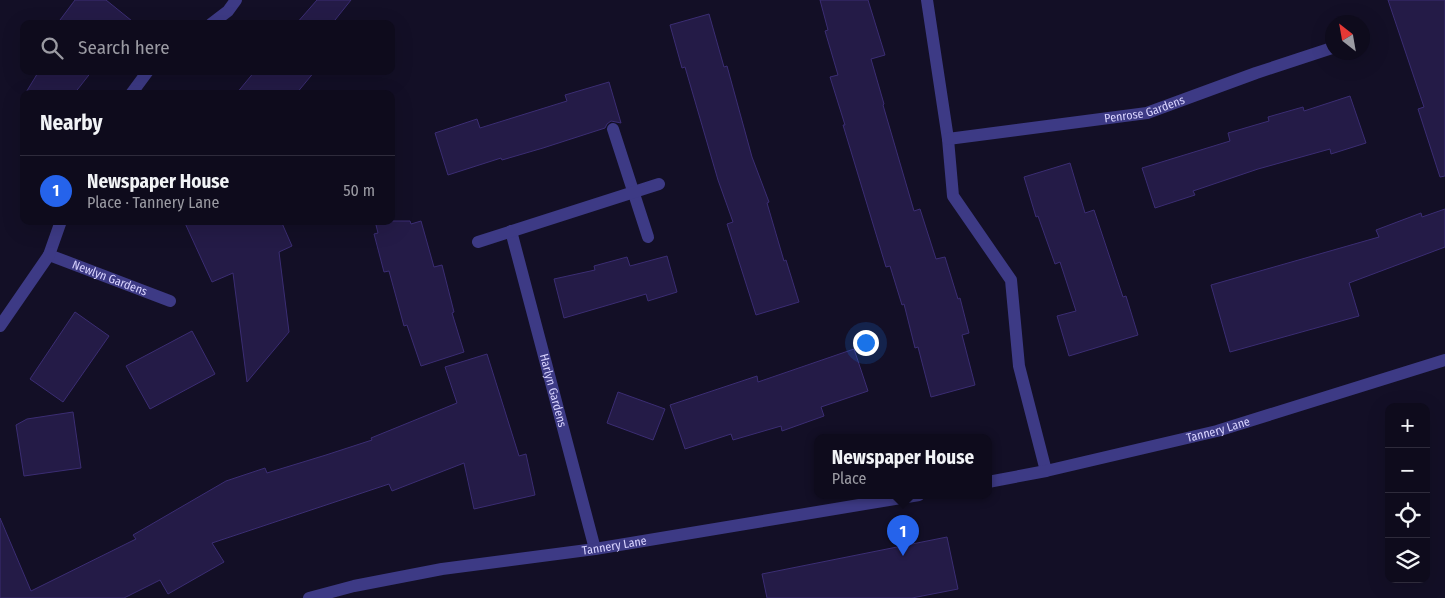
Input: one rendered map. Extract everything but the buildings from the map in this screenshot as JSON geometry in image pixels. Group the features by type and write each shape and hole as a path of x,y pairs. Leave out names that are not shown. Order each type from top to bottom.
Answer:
{"street":[{"path":"216,20 228,11 236,0"},
{"path":"927,0 948,139 953,196 1011,280 1020,366 1046,471"},
{"name":"Penrose Gardens","path":"948,139 1147,112 1325,50"},
{"path":"134,90 145,75"},
{"path":"613,129 648,237"},
{"path":"478,242 659,184"},
{"path":"0,326 49,255 60,225"},
{"name":"Harlyn Gardens","path":"510,231 595,550"},
{"name":"Newlyn Gardens","path":"49,255 170,301"},
{"name":"Tannery Lane","path":"992,481 1046,471 1217,431 1445,360"},
{"name":"Tannery Lane","path":"310,598 354,586 442,569 595,550 895,499"}],"place":[{"name":"Newspaper House","path":"903,556"}]}
